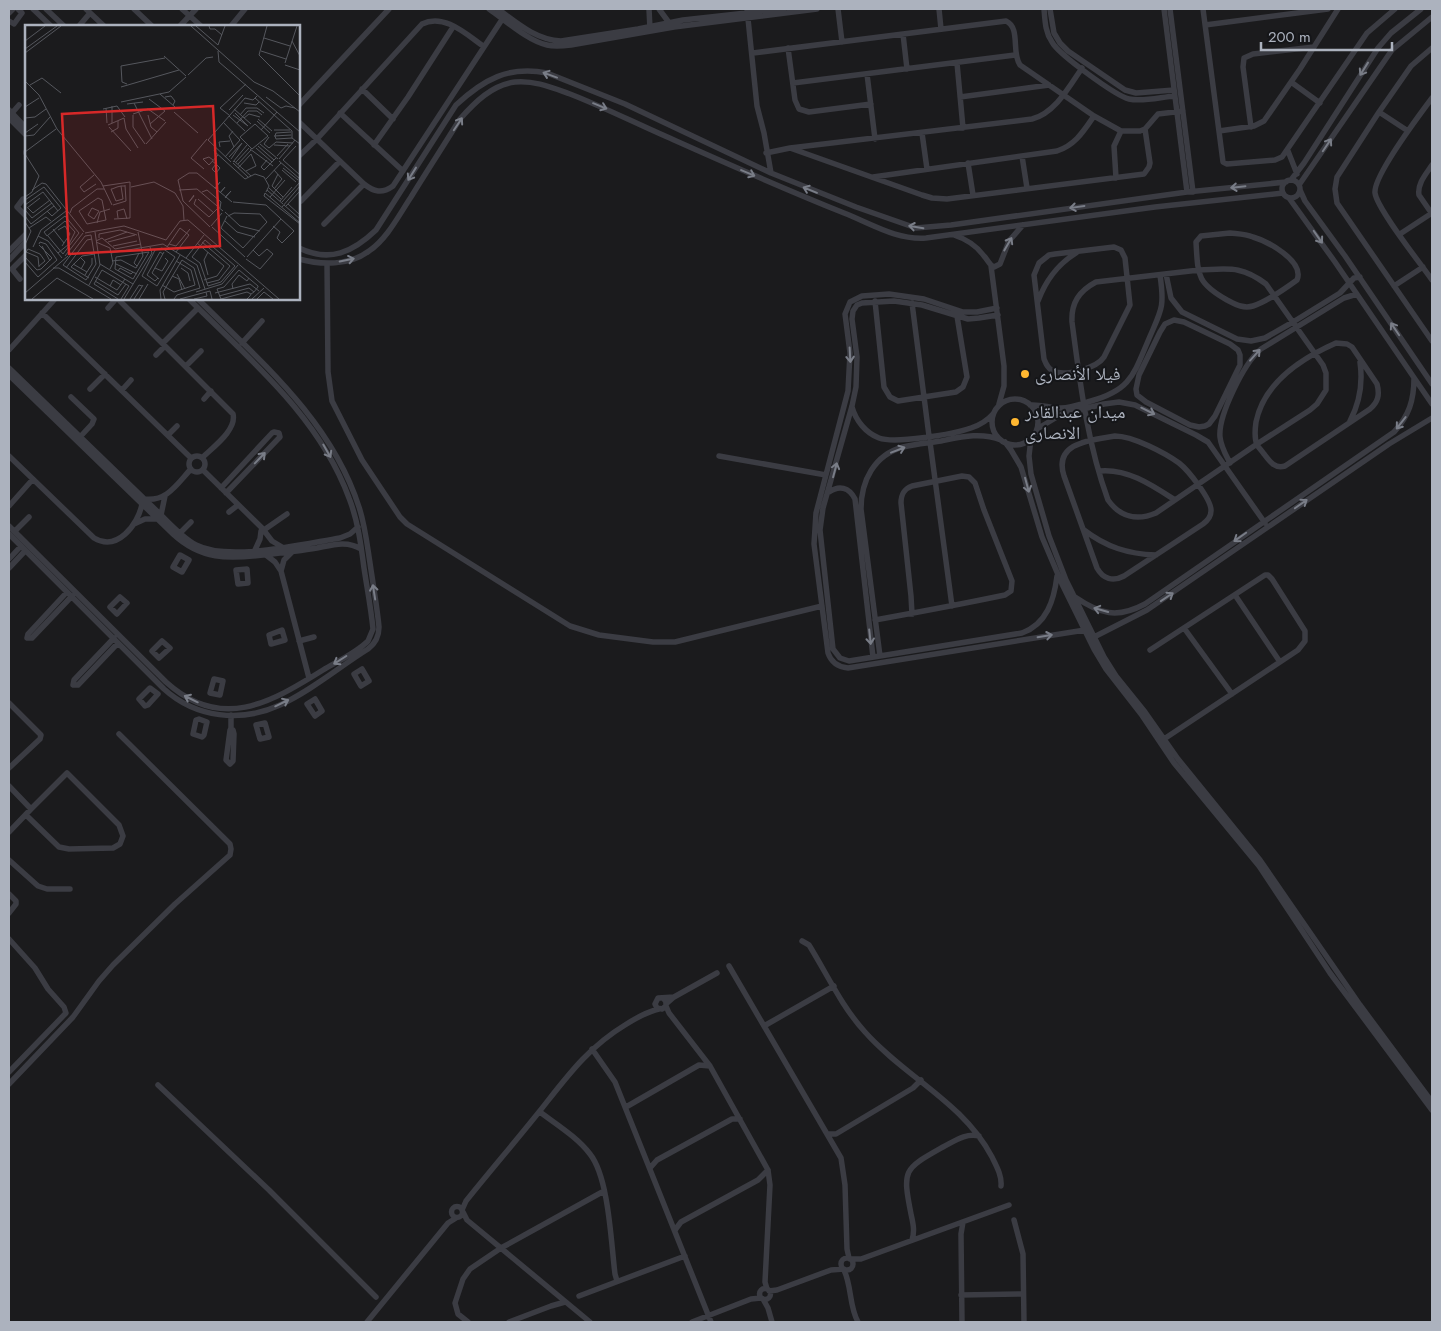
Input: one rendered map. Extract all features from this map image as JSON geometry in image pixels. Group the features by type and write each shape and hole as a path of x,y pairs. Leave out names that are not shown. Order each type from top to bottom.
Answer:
{"street":[{"path":"9,13 18,9 22,15 13,24 9,21"},
{"path":"33,9 50,25"},
{"path":"46,9 63,25"},
{"path":"134,9 151,25"},
{"path":"182,9 200,25"},
{"path":"181,25 196,9"},
{"path":"232,25 245,9"},
{"path":"300,105 389,9"},
{"path":"490,9 506,14"},
{"path":"498,9 533,33 551,40 571,40 783,9"},
{"path":"649,9 650,29"},
{"path":"659,9 671,25"},
{"path":"748,13 817,9"},
{"path":"838,9 842,42"},
{"path":"939,9 941,29"},
{"path":"1044,9 1048,35 1082,68 1116,93 1129,99 1174,93"},
{"path":"1050,9 1054,33 1061,49 1125,90 1136,93 1174,93"},
{"path":"1164,9 1174,93 1180,111"},
{"path":"1170,9 1190,192"},
{"path":"1203,9 1222,162 1225,164 1282,158 1369,31 1395,9"},
{"path":"1205,25 1328,9"},
{"path":"1219,131 1251,127 1264,121 1338,9"},
{"path":"1283,193 1282,188 1297,174 1371,57 1384,40 1421,9"},
{"path":"80,25 88,11 103,25"},
{"path":"748,13 757,106 764,133 770,174"},
{"path":"300,123 364,184 375,191 387,190 393,186 506,14"},
{"path":"1289,198 1296,197 1383,61 1392,50 1432,17"},
{"path":"300,155 317,139 422,24 436,19 443,20 484,46"},
{"path":"753,53 1006,21 1011,23 1014,28 1016,56 1020,64 1094,116 1121,131 1140,131 1146,129 1158,114 1180,111"},
{"path":"374,145 454,26"},
{"path":"1401,26 1409,35"},
{"path":"903,34 908,69"},
{"path":"1251,127 1242,67 1244,58 1253,54 1314,47"},
{"path":"788,48 796,105 803,112 871,104"},
{"path":"1432,48 1411,66 1379,112 1335,183 1337,203 1432,341"},
{"path":"793,83 1016,56"},
{"path":"957,63 963,128"},
{"path":"766,152 1038,118 1063,95 1082,68"},
{"path":"300,248 317,253 342,253 348,252 365,241 376,230 456,104 494,77 516,71 537,71 547,73 625,104 770,174 908,226 927,228 1190,192 1289,181 1296,182 1305,201 1360,277 1432,384"},
{"path":"867,74 875,138"},
{"path":"300,259 327,263 359,257 377,245 400,214 460,119 480,98 499,86 516,82 531,82 619,114 686,146 776,185 893,234 906,237 926,238 1127,211 1283,193 1289,198 1335,262 1432,404"},
{"path":"1291,82 1320,103"},
{"path":"960,97 1049,85"},
{"path":"362,89 393,119"},
{"path":"1432,98 1408,131 1378,180 1374,191 1382,209 1432,280"},
{"path":"10,114 20,105"},
{"path":"1379,112 1408,131"},
{"path":"340,113 403,171"},
{"path":"10,114 25,127"},
{"path":"10,114 25,135"},
{"path":"871,178 1064,148 1078,139 1094,116"},
{"path":"432,127 438,133 448,138"},
{"path":"665,136 671,133 672,127"},
{"path":"790,148 932,198 947,199 1140,175 1147,171 1150,163 1146,129"},
{"path":"1116,178 1114,146 1121,131"},
{"path":"922,133 927,170"},
{"path":"686,146 686,140 691,136"},
{"path":"1288,151 1297,174"},
{"path":"1022,156 1027,188"},
{"path":"301,201 340,161"},
{"path":"968,164 973,195"},
{"path":"1400,234 1432,214 1418,191 1420,184 1432,165"},
{"path":"324,224 364,184"},
{"path":"25,199 17,207 25,215"},
{"path":"1143,209 1140,204 1144,199"},
{"path":"1126,201 1129,208 1127,211"},
{"path":"851,215 856,207"},
{"path":"990,266 994,268 1000,264 1009,241 1023,225"},
{"path":"1230,233 1252,236 1282,251 1299,271 1297,280 1273,295 1254,306 1241,306 1209,289 1202,280 1198,270 1196,242 1201,236 1230,233"},
{"path":"880,656 861,509 864,484 873,467 886,455 903,447 969,429 985,421 999,405 1004,379 998,315 990,266 984,255 973,244 952,234"},
{"path":"9,251 25,235"},
{"path":"9,260 25,243"},
{"path":"1114,247 1124,254 1128,279 1131,300 1129,309 1104,357 1095,366 1059,373 1054,372 1046,364 1037,302 1034,275 1039,263 1049,255 1114,247"},
{"path":"19,249 25,255"},
{"path":"1037,302 1048,278 1066,259 1078,252"},
{"path":"1335,262 1341,261 1345,256"},
{"path":"20,279 12,269 25,257"},
{"path":"327,263 328,372 332,401 368,470 400,517 407,524 557,619 577,629 599,635 653,642 674,642 822,606"},
{"path":"1394,286 1423,266"},
{"path":"1198,270 1239,270 1253,275 1266,284 1316,354 1323,365 1327,381 1323,398 1310,410 1174,500 1148,516 1138,518 1121,513 1108,500 1091,440 1084,406 1072,312 1074,302 1079,294 1096,282 1163,275 1198,270"},
{"path":"1163,275 1171,298 1185,319 1234,346 1240,355 1240,365 1212,420 1209,424 1200,427 1190,425 1141,399 1137,395 1136,384 1160,332 1170,322 1185,319 1237,339 1258,340 1294,325 1344,298 1357,294"},
{"path":"1163,275 1163,306 1129,380 1112,394 1056,416 1037,428 1031,438 1029,456 1031,474 1052,544 1073,596 1116,676 1145,712 1178,760 1247,847 1330,973 1432,1110"},
{"path":"1228,464 1221,444 1222,418 1248,364 1256,353 1340,293 1354,278 1360,277"},
{"path":"997,308 968,313 924,299 883,294 859,297 850,302 845,314 850,353 849,381 816,513 814,532 829,656 836,665 845,668 1085,630"},
{"path":"10,346 54,300"},
{"path":"108,308 116,300"},
{"path":"118,300 232,412 234,423 232,428 203,457"},
{"path":"9,526 23,548 43,563 70,594 160,685 182,702 206,712 257,713 279,706 371,647 378,638 379,630 365,533 360,508 344,468 322,430 295,396 190,300"},
{"path":"12,533 104,619 177,691 196,702 212,707 235,713 290,691 364,644 372,635 358,526 345,488 329,455 314,431 249,354 242,343 199,300"},
{"path":"998,315 974,319 912,303 875,301 855,307 852,314 857,366 852,406 822,516 820,536 833,649 838,656 846,660 1026,632 1037,625 1048,611 1055,594 1058,574"},
{"path":"875,301 885,390 890,397 898,401 956,392 963,387 967,377 957,316"},
{"path":"912,303 952,606"},
{"path":"156,355 198,308"},
{"path":"42,313 191,458"},
{"path":"242,343 262,322"},
{"path":"1154,328 1160,332"},
{"path":"1234,346 1237,339"},
{"path":"1336,343 1352,347 1360,360 1377,384 1379,391 1378,398 1370,409 1289,464 1281,467 1274,465 1257,444 1255,426 1257,417 1266,399 1286,373 1336,343"},
{"path":"1396,350 1402,349 1405,344"},
{"path":"186,366 201,351"},
{"path":"1405,364 1409,359 1415,358"},
{"path":"1350,423 1362,386 1360,360"},
{"path":"9,368 143,502 159,517 197,546 232,553 341,541 361,549"},
{"path":"90,390 105,374"},
{"path":"9,375 131,490"},
{"path":"1073,596 1094,609 1104,612 1114,613 1135,609 1394,432 1405,418 1412,402 1414,378"},
{"path":"122,390 131,380"},
{"path":"1129,380 1136,384"},
{"path":"204,399 211,391"},
{"path":"71,397 94,419 80,437"},
{"path":"999,405 1016,399 1030,405 1061,408 1127,402 1196,434 1213,447 1228,464 1268,527"},
{"path":"1030,405 1037,416 1037,428"},
{"path":"852,406 860,424 879,438 900,441 979,435 1010,444 1021,444 1031,438"},
{"path":"993,414 993,428 1017,458 1042,537 1085,630 1106,669 1141,714 1174,763 1270,874 1360,1005 1432,1102"},
{"path":"1094,637 1147,610 1388,444 1432,418"},
{"path":"168,435 178,426"},
{"path":"1196,434 1200,427"},
{"path":"272,433 279,433 280,437 224,491 272,433"},
{"path":"1115,436 1130,438 1179,463 1188,471 1197,485 1211,506 1210,516 1203,524 1118,579 1105,578 1097,568 1064,476 1062,462 1064,456 1074,446 1091,440 1115,436"},
{"path":"197,455 203,457 206,465 203,470 197,472 191,469 189,464 191,458 197,455"},
{"path":"9,456 99,541 109,542 118,540 134,524 145,519 159,517"},
{"path":"719,456 826,475"},
{"path":"159,517 165,496 191,469"},
{"path":"203,470 272,541 282,547"},
{"path":"1099,471 1125,473 1149,484 1174,500"},
{"path":"875,620 912,614 1005,595 1011,591 1013,584 974,480 965,476 910,487 905,490 901,498 912,614"},
{"path":"9,506 33,479"},
{"path":"829,492 834,488 844,488 852,493 855,499 873,657"},
{"path":"143,502 165,496"},
{"path":"134,524 143,502"},
{"path":"229,512 238,504"},
{"path":"261,529 287,514"},
{"path":"12,533 29,517"},
{"path":"159,517 177,538 191,548 214,556 239,558 293,552 341,541 358,526"},
{"path":"180,533 191,522"},
{"path":"255,550 260,539 261,529"},
{"path":"1084,530 1110,547 1140,555 1156,555"},
{"path":"9,559 23,548"},
{"path":"9,568 23,548"},
{"path":"185,558 191,548"},
{"path":"281,571 284,560 293,552"},
{"path":"266,555 275,562 281,571 309,678"},
{"path":"239,558 241,569"},
{"path":"1150,650 1265,575 1272,579 1302,626 1306,636 1302,646 1280,662 1164,739"},
{"path":"44,621 70,594"},
{"path":"1235,595 1280,662"},
{"path":"104,619 113,610"},
{"path":"1184,628 1232,694"},
{"path":"284,635 296,631"},
{"path":"299,641 314,637"},
{"path":"92,666 116,641"},
{"path":"147,663 155,654"},
{"path":"352,660 358,671"},
{"path":"155,691 160,685"},
{"path":"305,690 311,701"},
{"path":"212,707 215,694"},
{"path":"9,703 39,731 41,736 9,768"},
{"path":"203,720 206,712"},
{"path":"231,730 234,732 233,760 228,764 226,760 228,733 231,730 235,713"},
{"path":"257,713 260,724"},
{"path":"9,1084 71,1019 113,965 174,904 230,855 230,844 119,734"},
{"path":"9,832 26,815 31,810 67,774 119,825 123,832 122,840 117,846 109,849 63,848 54,844 26,815"},
{"path":"9,786 31,810"},
{"path":"9,860 38,886 47,889 70,889"},
{"path":"9,894 16,901 16,904 9,913"},
{"path":"9,939 37,971 48,989 64,1007 65,1015 71,1019"},
{"path":"802,941 809,945 852,1015 870,1038 969,1123 979,1136 999,1172 1001,1186"},
{"path":"729,966 841,1158 844,1170 847,1249 846,1260 841,1265 848,1269"},
{"path":"367,1322 448,1223 459,1213 466,1201 540,1112 568,1075 592,1049 609,1035 717,973"},
{"path":"764,1026 834,986"},
{"path":"649,1011 658,998 702,1055 768,1170 770,1185 765,1294 772,1322"},
{"path":"9,1072 65,1015"},
{"path":"592,1049 611,1075 626,1107 711,1322"},
{"path":"699,1066 702,1055"},
{"path":"626,1107 699,1066 710,1066"},
{"path":"828,1134 836,1134 913,1088 921,1080"},
{"path":"158,1085 269,1190 376,1297"},
{"path":"732,1119 735,1110"},
{"path":"540,1112 582,1145 591,1155 600,1171 617,1281"},
{"path":"650,1168 657,1160 732,1119 740,1119"},
{"path":"965,1135 969,1123"},
{"path":"833,1142 836,1134"},
{"path":"912,1240 914,1229 906,1190 909,1173 920,1160 965,1135 979,1136"},
{"path":"647,1160 657,1160"},
{"path":"675,1230 681,1222 758,1180 768,1170"},
{"path":"758,1180 765,1181 770,1185"},
{"path":"468,1322 458,1314 455,1300 464,1276 470,1269 501,1248 604,1191"},
{"path":"692,1322 831,1270 846,1260 861,1259 1009,1205"},
{"path":"448,1223 453,1208 559,1300 588,1321"},
{"path":"1014,1220 1023,1254 1024,1322"},
{"path":"671,1222 681,1222"},
{"path":"962,1322 961,1234 963,1222"},
{"path":"954,1225 961,1234"},
{"path":"914,1229 923,1236"},
{"path":"579,1296 685,1256"},
{"path":"831,1270 848,1269 861,1259"},
{"path":"846,1260 853,1262 848,1269 848,1277 852,1306 858,1322"},
{"path":"961,1295 1023,1294"},
{"path":"509,1322 551,1306 559,1300"}],"place":[{"name":"فيلا الأنصارى","path":"1025,374"},
{"name":"ميدان عبدالقادر الانصارى","path":"1015,422"}]}
